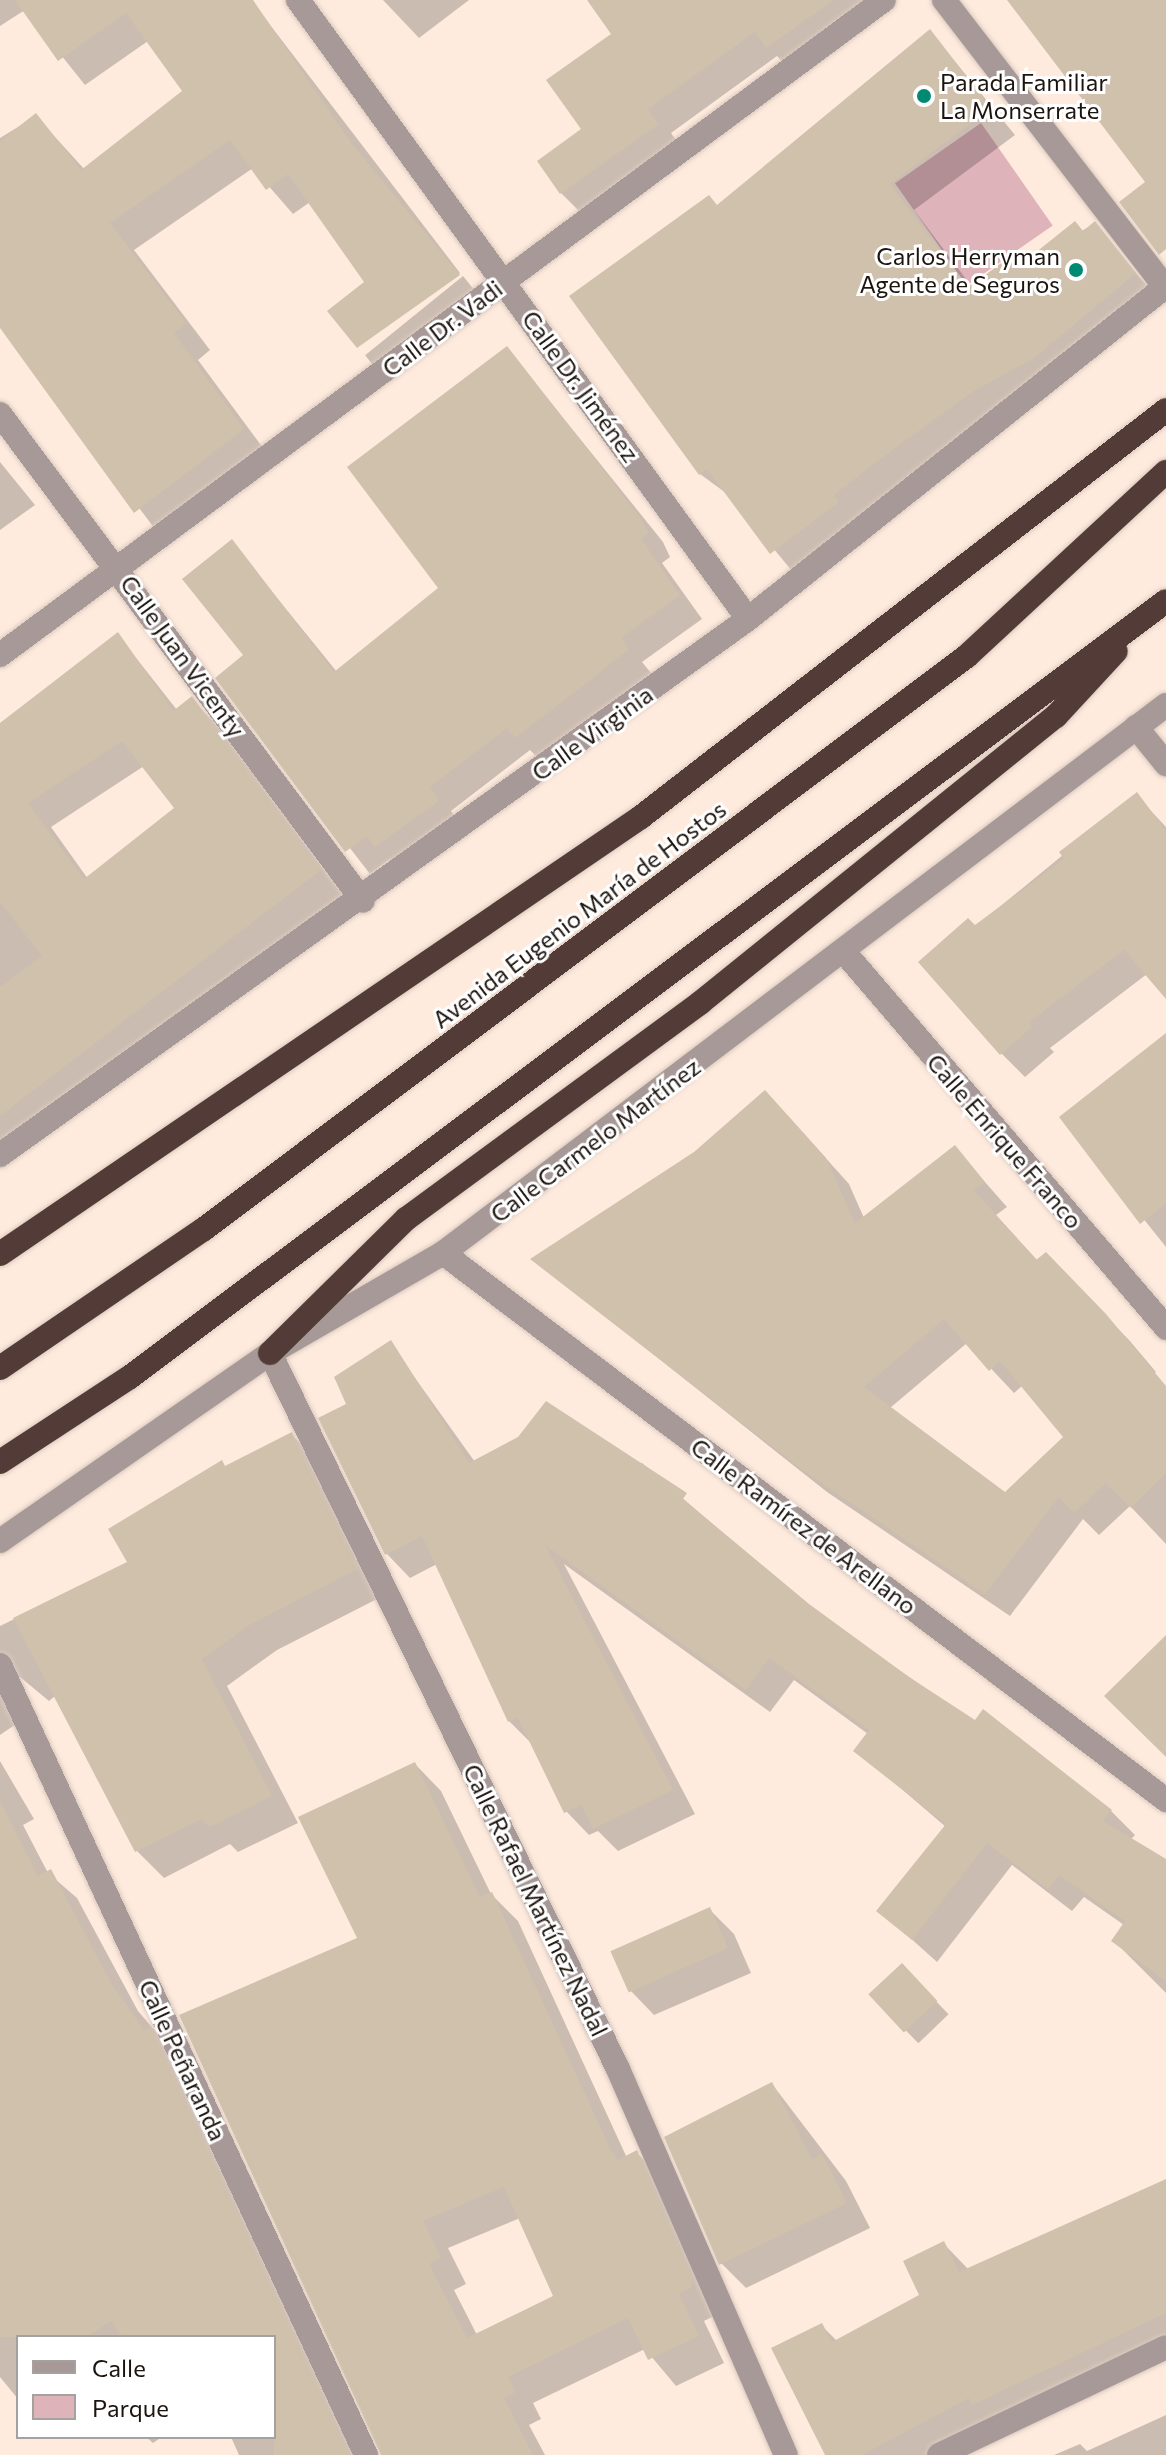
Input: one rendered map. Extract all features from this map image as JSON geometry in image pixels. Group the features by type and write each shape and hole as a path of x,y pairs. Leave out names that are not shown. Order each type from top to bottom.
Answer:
{"highway":[{"path":"0,1254 641,817 1166,410"},
{"name":"Avenida Eugenio María de Hostos","path":"0,1368 83,1314 967,656 1166,472"},
{"path":"270,1353 406,1219 700,1003 1056,716 1166,601"},
{"path":"0,1462 130,1377 997,722 1147,618"}],"street":[{"name":"Calle Dr. Jiménez","path":"298,0 748,619"},
{"name":"Calle Dr. Vadi","path":"0,655 884,0"},
{"path":"944,0 1166,287"},
{"name":"Calle Virginia","path":"0,1155 363,901 748,619 1166,287"},
{"name":"Calle Juan Vicenty","path":"0,414 119,568 363,901"},
{"name":"Calle Carmelo Martínez","path":"0,1541 270,1353 443,1253 845,953 1166,705"},
{"path":"1136,727 1166,764"},
{"name":"Calle Enrique Franco","path":"845,953 1166,1328"},
{"name":"Calle Ramírez de Arellano","path":"443,1253 1163,1792"},
{"name":"Calle Rafael Martínez Nadal","path":"270,1353 618,2069 786,2455"},
{"name":"Calle Peñaranda","path":"0,1665 366,2455"},
{"path":"939,2455 1166,2347"}],"green space":[{"path":"981,123 1053,225 967,286 895,183"}],"building":[{"path":"15,0 253,0 352,144 460,275 357,348 327,311 364,282 288,174 266,190 230,140 110,223 186,323 174,333 244,429 134,513 0,328 0,141 36,113 81,170 182,91 126,13 58,61"},
{"path":"587,0 834,0 766,48 755,32 648,109 659,124 560,194 537,161 581,129 546,80 611,34"},
{"path":"1007,0 1166,0 1166,249 1159,255 1119,202 1145,182"},
{"path":"930,29 991,108 890,184 968,288 1012,255 1020,265 1075,221 1083,231 1095,221 1136,273 1034,358 972,392 875,463 834,495 839,502 770,554 707,469 699,475 569,296 709,195 717,205"},
{"path":"507,346 640,517 649,533 641,539 680,595 621,638 629,649 583,686 515,738 507,728 430,787 439,801 375,847 367,836 345,852 215,678 243,655 182,579 232,539 334,672 438,588 347,467"},
{"path":"118,632 173,711 192,696 321,870 0,1116 0,987 42,956 0,902 0,723","holes":["122,741 174,808 84,879 28,803"]},
{"path":"1137,792 1166,831 1166,999 1124,950 1028,1023 1032,1027 1000,1055 918,962 968,918 975,925 1064,859 1059,852"},
{"path":"1166,1033 1166,1203 1140,1224 1059,1117"},
{"path":"765,1090 826,1158 855,1223 955,1145 985,1182 974,1190 1036,1260 1046,1252 1106,1314 1166,1386 1166,1473 1131,1508 1106,1483 1074,1513 1059,1497 985,1594 801,1469 530,1259 694,1152","holes":["944,1319 989,1371 1000,1361 1063,1437 1005,1492 864,1387"]},
{"path":"391,1340 469,1463 518,1437 546,1401 687,1493 683,1499 809,1604 909,1677 975,1720 983,1709 1112,1810 1103,1821 1166,1859 1166,1981 1111,1941 1125,1921 1059,1875 1048,1889 987,1843 912,1940 876,1911 946,1824 853,1751 869,1730 769,1658 746,1690 545,1545 673,1790 593,1829 581,1805 564,1813 518,1718 508,1722 422,1536 385,1555 318,1418 346,1404 334,1377"},
{"path":"292,1432 358,1569 251,1624 202,1659 272,1796 210,1827 202,1819 135,1852 13,1618 127,1562 108,1529 222,1460 225,1466"},
{"path":"1166,1635 1166,1757 1104,1696"},
{"path":"415,1762 480,1897 492,1892 611,2150 618,2160 637,2150 692,2278 692,2287 679,2294 699,2336 648,2360 628,2318 508,2377 516,2392 504,2398 533,2455 381,2455 179,2015 357,1938 298,1817","holes":["504,2187 553,2296 467,2338 429,2264 441,2257 423,2221"]},
{"path":"0,1801 38,1876 51,1869 111,1983 144,2030 151,2027 349,2455 274,2455 276,2335 121,2335 111,2321 90,2335 0,2337"},
{"path":"710,1907 728,1948 629,1992 610,1951"},
{"path":"902,1963 937,2001 904,2032 868,1994"},
{"path":"772,2082 812,2159 822,2154 847,2203 719,2265 664,2137"},
{"path":"1166,2179 1166,2313 972,2405 969,2398 862,2455 825,2455 771,2348 822,2323 832,2342 919,2295 903,2261 944,2241 959,2272"}],"place":[{"name":"Parada Familiar La Monserrate","path":"924,96"},
{"name":"Carlos Herryman Agente de Seguros","path":"1076,270"}]}
